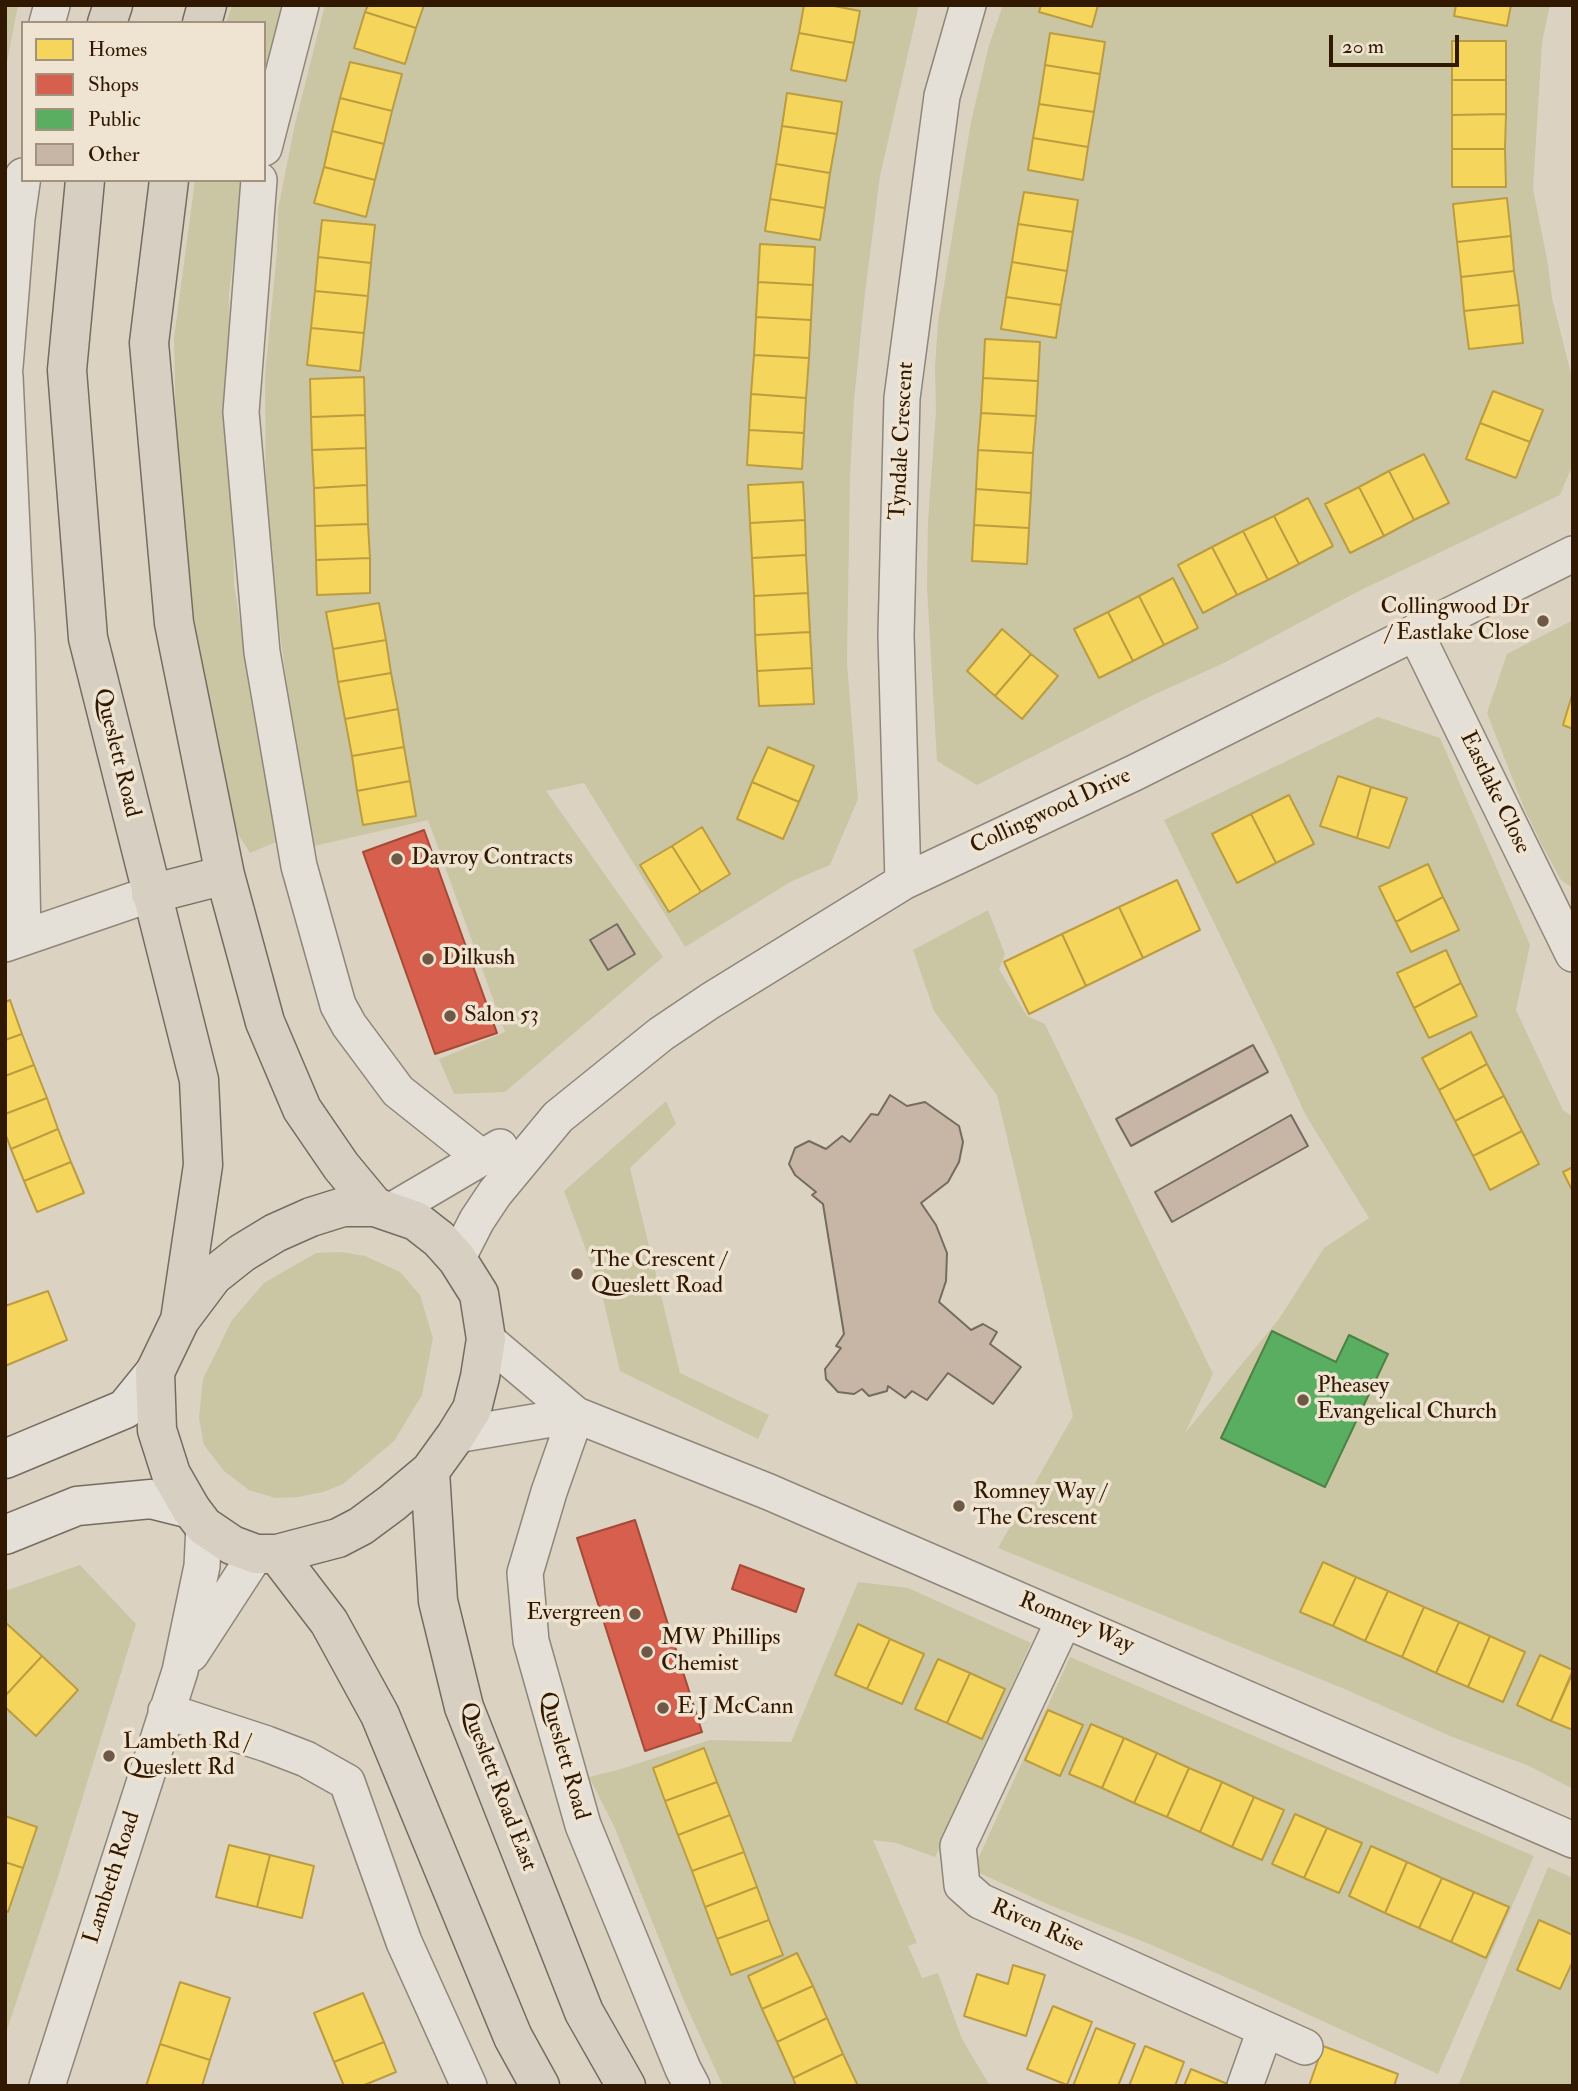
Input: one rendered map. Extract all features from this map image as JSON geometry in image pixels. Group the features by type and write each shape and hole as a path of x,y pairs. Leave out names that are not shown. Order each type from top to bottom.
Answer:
{"highway":[{"name":"Queslett Road","path":"85,182 67,370 88,638 199,1080 203,1165 180,1320"},
{"path":"169,182 149,343 174,623 225,875 265,1022 302,1109 341,1166 383,1209"},
{"path":"151,894 225,875"},
{"path":"342,1207 383,1209 416,1221 439,1239 457,1259 479,1294 486,1339 472,1409 430,1471 361,1526 338,1538 266,1554 232,1545 197,1518 171,1474 156,1430 155,1372 180,1320 213,1276 242,1253 311,1217 332,1210 342,1207"},
{"name":"Queslett Road East","path":"430,1471 438,1601 464,1707 584,2012 626,2086"},
{"path":"266,1554 329,1622 380,1715 513,2037 540,2086"}],"main road":[{"path":"5,1460 125,1409 155,1372"},
{"path":"5,1535 77,1506 151,1499 197,1518"}],"street":[{"path":"266,140 301,5"},
{"name":"Tyndale Crescent","path":"903,882 896,635 902,398 942,96 968,5"},
{"path":"5,367 22,182"},
{"path":"259,182 241,412 262,652 299,866 338,1005 349,1025 398,1091 481,1157"},
{"path":"5,376 17,638 14,940 151,894"},
{"name":"Collingwood Drive","path":"383,1209 558,1117 661,1034 903,882 1133,773 1573,554"},
{"name":"Eastlake Close","path":"1415,632 1573,954"},
{"name":"Collingwood Drive","path":"457,1259 477,1220 495,1193 558,1117"},
{"name":"Romney Way","path":"486,1339 576,1415 769,1492 1573,1840"},
{"path":"456,1435 576,1415"},
{"name":"Queslett Road","path":"576,1415 525,1573 531,1640 583,1825 692,2086"},
{"name":"Lambeth Road","path":"47,2086 180,1671 202,1566 197,1518"},
{"name":"Lambeth Road","path":"180,1671 266,1554"},
{"name":"Riven Rise","path":"1064,1620 958,1846 962,1885 980,1901 1305,2047"},
{"path":"166,1711 306,1759 347,1782 404,1942 469,2086"},
{"path":"1245,2086 1265,2029"}],"shaded area":[{"path":"5,5 18,5 5,72"},
{"path":"232,5 286,5 266,82 266,21 227,21"},
{"path":"325,5 919,5 880,176 854,400 847,663 858,799 830,865 792,881 685,947 584,783 546,791 663,957 505,1092 454,1094 439,1059 505,1032 428,820 314,846 298,769 266,528 265,375 277,251 278,209 295,124"},
{"path":"1003,5 1550,5 1542,42 1533,189 1552,298 1573,382 1573,464 1560,495 1359,591 1224,663 1149,697 977,785 937,761 927,588 928,521 936,411 938,322 971,122 989,45"},
{"path":"195,182 243,182 229,294 234,585 276,842 250,853 229,820 178,543 174,338"},
{"path":"1573,620 1573,888 1561,880 1542,845 1524,808 1487,713 1507,654"},
{"path":"1378,717 1440,738 1530,945 1516,1010 1563,1110 1573,1117 1573,1789 1529,1766 1450,1736 1347,1690 998,1548 1073,1416 997,1095 934,1011 913,950 988,910 1005,954 999,969 1027,1016 1045,1024 1213,1374 1185,1433 1279,1319 1324,1248 1369,1218 1305,1114 1164,820"},
{"path":"666,1101 676,1124 630,1168 680,1373 769,1415 758,1439 620,1371 601,1290 564,1191"},
{"path":"341,1252 365,1256 400,1272 420,1295 433,1338 422,1395 394,1441 343,1484 323,1492 298,1497 275,1498 249,1490 224,1471 204,1445 199,1418 203,1379 232,1320 264,1283 316,1253"},
{"path":"80,1565 136,1624 58,1877 5,2036 5,1591"},
{"path":"858,1582 908,1588 1031,1643 935,1857 896,1843 873,1840 917,1943 908,1946 922,1978 938,1973 962,2039 990,2086 723,2086 684,2001 614,1826 589,1777 710,1740 791,1742"},
{"path":"1070,1657 1534,1856 1438,2074 1257,1991 1047,1904 973,1870"},
{"path":"1548,1867 1573,1878 1573,2086 1458,2086"}],"building: Homes":[{"path":"368,5 424,5 416,28 365,12"},
{"path":"804,5 829,5 860,11 854,43 799,33"},
{"path":"1041,5 1098,5 1092,27 1039,12"},
{"path":"1456,5 1511,5 1507,26 1454,16"},
{"path":"365,12 416,28 405,64 354,48"},
{"path":"799,33 854,43 846,81 791,70"},
{"path":"1050,33 1105,42 1100,74 1045,65"},
{"path":"1452,41 1506,41 1506,80 1452,80"},
{"path":"350,62 402,74 392,111 340,98"},
{"path":"1045,65 1100,74 1094,112 1039,104"},
{"path":"1452,80 1506,80 1506,114 1452,115"},
{"path":"787,93 842,102 837,134 782,126"},
{"path":"340,98 392,111 384,144 332,131"},
{"path":"1039,104 1094,112 1088,147 1033,138"},
{"path":"1506,114 1505,149 1452,149 1452,115"},
{"path":"782,126 837,134 830,173 776,164"},
{"path":"332,131 384,144 375,180 324,167"},
{"path":"1033,138 1088,147 1083,180 1028,170"},
{"path":"1452,149 1505,149 1506,187 1452,187"},
{"path":"776,164 830,173 825,208 770,199"},
{"path":"324,167 375,180 366,217 314,203"},
{"path":"1024,192 1078,200 1073,232 1018,224"},
{"path":"1507,198 1511,236 1457,242 1453,204"},
{"path":"770,199 825,208 820,240 765,231"},
{"path":"322,220 375,225 371,263 318,257"},
{"path":"1018,224 1073,232 1067,271 1012,262"},
{"path":"1511,236 1514,271 1461,277 1457,242"},
{"path":"760,244 815,247 813,285 758,282"},
{"path":"318,257 371,263 368,296 315,291"},
{"path":"1012,262 1067,271 1061,305 1006,297"},
{"path":"1514,271 1519,305 1464,311 1461,277"},
{"path":"758,282 813,285 811,320 756,317"},
{"path":"315,291 368,296 364,333 311,328"},
{"path":"1006,297 1061,305 1056,338 1001,329"},
{"path":"1519,305 1523,343 1469,349 1464,311"},
{"path":"756,317 811,320 809,358 754,355"},
{"path":"311,328 364,333 360,371 307,365"},
{"path":"985,339 1040,342 1038,381 983,378"},
{"path":"754,355 809,358 806,398 751,394"},
{"path":"364,377 365,415 311,417 310,379"},
{"path":"983,378 1038,381 1036,416 981,413"},
{"path":"1493,391 1543,410 1530,442 1480,423"},
{"path":"751,394 806,398 804,433 749,430"},
{"path":"981,413 1036,416 1033,453 978,450"},
{"path":"365,415 366,448 312,450 311,417"},
{"path":"1480,423 1530,442 1516,478 1466,459"},
{"path":"749,430 804,433 802,469 747,465"},
{"path":"366,448 367,485 314,488 312,450"},
{"path":"978,450 1033,453 1031,493 976,489"},
{"path":"1424,454 1449,503 1414,520 1389,471"},
{"path":"1389,471 1414,520 1384,536 1359,487"},
{"path":"803,482 805,520 750,523 748,485"},
{"path":"367,485 368,524 315,526 314,488"},
{"path":"1359,487 1384,536 1350,553 1325,504"},
{"path":"976,489 1031,493 1029,528 974,525"},
{"path":"1308,498 1333,546 1299,564 1274,516"},
{"path":"1274,516 1299,564 1268,580 1243,531"},
{"path":"805,520 806,555 752,558 750,523"},
{"path":"368,524 370,558 316,560 315,526"},
{"path":"974,525 1029,528 1027,564 972,561"},
{"path":"1243,531 1268,580 1237,595 1212,547"},
{"path":"1212,547 1237,595 1203,613 1178,565"},
{"path":"806,555 808,593 754,596 752,558"},
{"path":"370,558 370,593 317,595 316,560"},
{"path":"1173,578 1198,628 1164,645 1139,596"},
{"path":"808,593 810,632 755,635 754,596"},
{"path":"1139,596 1164,645 1133,661 1108,612"},
{"path":"379,603 386,640 333,649 326,612"},
{"path":"1108,612 1133,661 1099,678 1074,629"},
{"path":"1002,629 1031,654 995,696 967,671"},
{"path":"810,632 812,668 757,671 755,635"},
{"path":"386,640 391,673 338,682 333,649"},
{"path":"1031,654 1058,676 1022,719 995,696"},
{"path":"812,668 814,704 759,706 757,671"},
{"path":"391,673 398,709 345,719 338,682"},
{"path":"1573,692 1573,729 1563,725"},
{"path":"398,709 404,747 352,756 345,719"},
{"path":"404,747 410,781 357,791 352,756"},
{"path":"768,747 814,766 799,802 752,782"},
{"path":"1338,776 1371,787 1357,838 1320,826"},
{"path":"410,781 416,816 363,825 357,791"},
{"path":"752,782 799,802 783,839 737,819"},
{"path":"1371,787 1407,798 1389,848 1357,838"},
{"path":"1289,795 1314,844 1276,863 1251,814"},
{"path":"1251,814 1276,863 1237,883 1212,834"},
{"path":"702,827 730,874 701,892 672,846"},
{"path":"672,846 701,892 669,912 640,865"},
{"path":"1428,864 1443,897 1396,922 1379,887"},
{"path":"1177,880 1200,930 1143,958 1119,907"},
{"path":"1443,897 1459,930 1411,952 1396,922"},
{"path":"1119,907 1143,958 1086,986 1062,934"},
{"path":"1062,934 1086,986 1029,1014 1004,962"},
{"path":"1446,950 1461,983 1414,1008 1397,973"},
{"path":"1461,983 1477,1016 1429,1038 1414,1008"},
{"path":"10,1000 22,1034 5,1040 5,1002"},
{"path":"1471,1032 1487,1064 1439,1090 1422,1058"},
{"path":"22,1034 34,1065 5,1076 5,1040"},
{"path":"1487,1064 1504,1096 1455,1121 1439,1090"},
{"path":"34,1065 47,1098 5,1114 5,1076"},
{"path":"1504,1096 1522,1131 1473,1156 1455,1121"},
{"path":"47,1098 58,1129 11,1149 5,1133 5,1114"},
{"path":"58,1129 71,1162 24,1181 11,1149"},
{"path":"1522,1131 1539,1164 1490,1190 1473,1156"},
{"path":"71,1162 84,1193 37,1212 24,1181"},
{"path":"1573,1167 1573,1192 1563,1172"},
{"path":"48,1291 67,1340 5,1366 5,1306"},
{"path":"1323,1562 1356,1577 1333,1626 1300,1612"},
{"path":"1356,1577 1388,1591 1365,1641 1333,1626"},
{"path":"1388,1591 1424,1607 1402,1657 1365,1641"},
{"path":"1424,1607 1459,1622 1436,1673 1402,1657"},
{"path":"1459,1622 1490,1636 1468,1687 1436,1673"},
{"path":"5,1624 42,1656 5,1696"},
{"path":"858,1624 890,1639 867,1689 835,1675"},
{"path":"1490,1636 1525,1652 1503,1702 1468,1687"},
{"path":"890,1639 924,1654 902,1704 867,1689"},
{"path":"1540,1655 1573,1670 1551,1721 1517,1705"},
{"path":"42,1656 78,1690 36,1736 5,1707 5,1696"},
{"path":"938,1659 970,1673 947,1723 915,1709"},
{"path":"1573,1672 1573,1730 1551,1721"},
{"path":"970,1673 1005,1689 982,1739 947,1723"},
{"path":"1048,1710 1083,1725 1060,1776 1025,1760"},
{"path":"1091,1724 1124,1738 1102,1788 1069,1774"},
{"path":"1124,1738 1157,1753 1134,1803 1102,1788"},
{"path":"704,1748 717,1782 665,1801 653,1768"},
{"path":"1157,1753 1189,1768 1167,1817 1134,1803"},
{"path":"1189,1768 1222,1782 1200,1832 1167,1817"},
{"path":"717,1782 730,1815 678,1835 665,1801"},
{"path":"1222,1782 1254,1797 1232,1847 1200,1832"},
{"path":"1254,1797 1284,1810 1262,1860 1232,1847"},
{"path":"1295,1814 1327,1828 1304,1878 1272,1864"},
{"path":"730,1815 744,1852 692,1871 678,1835"},
{"path":"5,1816 37,1827 23,1868 5,1862"},
{"path":"1327,1828 1362,1843 1339,1893 1304,1878"},
{"path":"229,1845 270,1855 257,1907 216,1897"},
{"path":"1371,1846 1407,1862 1385,1913 1349,1896"},
{"path":"744,1852 757,1887 705,1907 692,1871"},
{"path":"270,1855 314,1866 302,1918 257,1907"},
{"path":"5,1862 23,1868 8,1912 5,1911"},
{"path":"1407,1862 1442,1878 1419,1928 1385,1913"},
{"path":"1442,1878 1474,1892 1451,1942 1419,1928"},
{"path":"757,1887 769,1920 717,1939 705,1907"},
{"path":"1474,1892 1509,1907 1486,1958 1451,1942"},
{"path":"769,1920 783,1955 731,1975 717,1939"},
{"path":"1539,1920 1573,1935 1573,1961 1560,1989 1517,1970"},
{"path":"797,1953 813,1986 762,2009 748,1976"},
{"path":"1013,1965 1045,1975 1026,2036 964,2016 977,1974 1008,1984"},
{"path":"180,1982 230,1998 210,2060 160,2044"},
{"path":"813,1986 827,2018 777,2042 762,2009"},
{"path":"363,1993 384,2042 334,2062 314,2013"},
{"path":"1053,2006 1092,2022 1067,2085 1027,2069"},
{"path":"827,2018 843,2054 793,2078 777,2042"},
{"path":"1096,2028 1135,2044 1118,2086 1073,2086"},
{"path":"384,2042 396,2072 362,2086 344,2086 334,2062"},
{"path":"160,2044 210,2060 202,2086 146,2086"},
{"path":"1145,2046 1184,2062 1175,2086 1129,2086"},
{"path":"1323,2046 1398,2074 1394,2086 1309,2086"},
{"path":"843,2054 858,2086 796,2086 793,2078"},
{"path":"1191,2069 1230,2085 1184,2086"}],"building: Shops":[{"path":"424,830 497,1033 435,1054 363,852"},
{"path":"635,1520 702,1732 645,1751 577,1538"},
{"path":"740,1565 804,1589 796,1612 732,1589"}],"building: Public":[{"name":"Pheasey Evangelical Church","path":"1272,1331 1336,1362 1349,1335 1388,1354 1325,1487 1221,1438"}],"building: Other":[{"path":"617,924 635,954 608,970 590,940"},
{"path":"1253,1045 1268,1072 1131,1146 1116,1119"},
{"path":"890,1095 907,1106 925,1102 959,1126 963,1142 959,1162 948,1182 921,1203 936,1225 947,1253 946,1281 939,1302 971,1330 983,1324 997,1332 990,1344 1021,1367 993,1404 948,1373 927,1400 912,1391 905,1398 888,1386 887,1391 869,1396 862,1389 854,1394 838,1392 826,1379 825,1369 841,1348 836,1346 844,1334 823,1204 812,1195 816,1192 795,1175 789,1164 795,1148 809,1141 826,1149 842,1136 850,1142 871,1114 878,1115"},
{"path":"1291,1115 1308,1146 1172,1222 1155,1192"}],"place":[{"name":"Collingwood Dr / Eastlake Close","path":"1543,621"},
{"name":"Davroy Contracts","path":"397,859"},
{"name":"Dilkush","path":"428,959"},
{"name":"Salon 53","path":"450,1016"},
{"name":"The Crescent / Queslett Road","path":"577,1274"},
{"name":"Pheasey Evangelical Church","path":"1303,1400"},
{"name":"Romney Way / The Crescent","path":"959,1506"},
{"name":"Evergreen","path":"635,1614"},
{"name":"MW Phillips Chemist","path":"647,1652"},
{"name":"E J McCann","path":"663,1708"},
{"name":"Lambeth Rd / Queslett Rd","path":"109,1756"}]}
